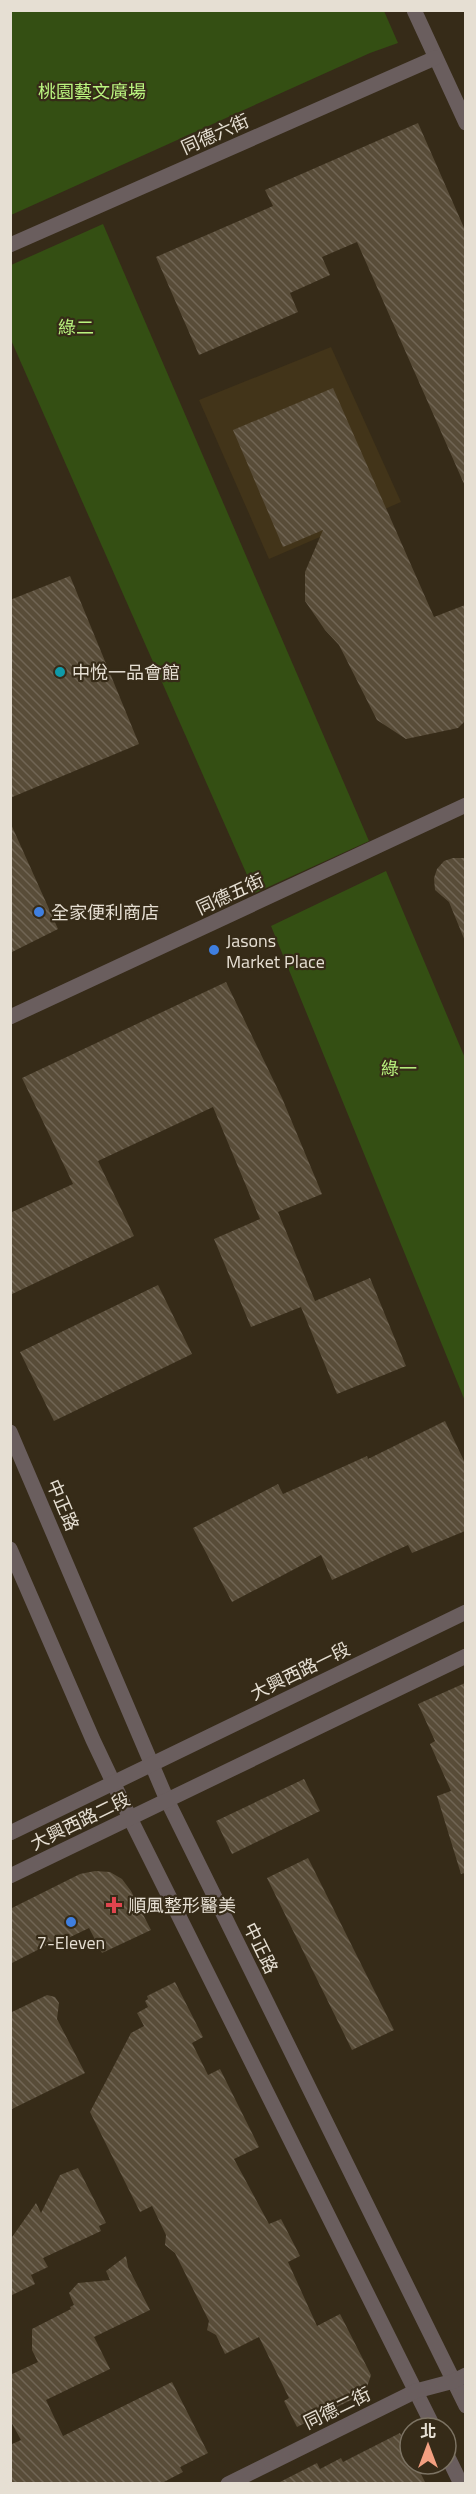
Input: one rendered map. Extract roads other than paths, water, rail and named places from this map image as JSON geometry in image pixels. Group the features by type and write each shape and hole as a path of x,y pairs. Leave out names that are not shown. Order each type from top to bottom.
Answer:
{"street":[{"path":"414,10 465,123"},
{"name":"同德六街","path":"10,245 435,58"},
{"name":"同德五街","path":"10,1017 465,805"},
{"name":"中正路","path":"10,1432 167,1800 460,2378 465,2406"},
{"path":"10,1549 130,1818 428,2416"},
{"name":"大興西路一段","path":"152,1765 465,1612"},
{"path":"167,1800 465,1656"},
{"name":"大興西路二段","path":"10,1833 152,1765"},
{"name":"大興西路二段","path":"10,1876 167,1800"},
{"name":"同德二街","path":"228,2484 416,2391 460,2378"}],"place":[{"name":"中悅一品會館","path":"60,672"},
{"name":"全家便利商店","path":"39,912"},
{"name":"Jasons Market Place","path":"214,950"},
{"name":"順風整形醫美","path":"114,1905"},
{"name":"7-Eleven","path":"71,1922"}],"park label":[{"name":"桃園藝文廣場","path":"92,91"},
{"name":"綠二","path":"76,327"},
{"name":"綠一","path":"399,1068"}]}
